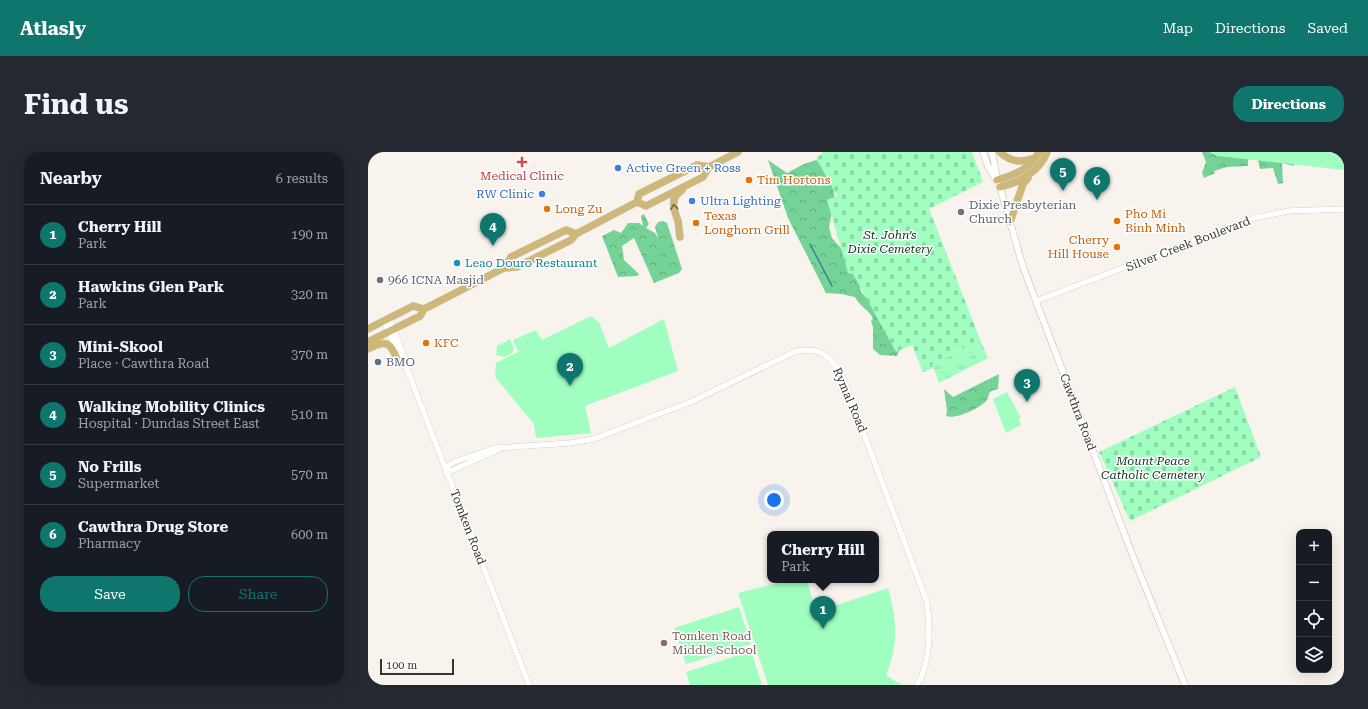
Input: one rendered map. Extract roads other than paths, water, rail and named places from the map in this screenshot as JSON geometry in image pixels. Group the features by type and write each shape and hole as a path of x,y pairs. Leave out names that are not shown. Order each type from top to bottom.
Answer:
{"main road":[{"path":"637,202 646,206 703,177 709,167 738,152"},
{"name":"Cawthra Road","path":"982,152 1000,187 1023,267 1134,559 1185,685"},
{"name":"Cawthra Road","path":"992,152 997,180"},
{"path":"1000,152 1013,161 1019,162 1026,161 1038,154"},
{"path":"1010,222 1023,184 1032,171 1045,157 1047,152"},
{"path":"997,180 1021,171 1038,154"},
{"path":"368,342 420,316 424,310 504,268 517,267 571,240 576,234 637,202 640,194 697,165 709,167"},
{"path":"1000,187 1018,182 1032,171"},
{"path":"680,237 673,204 676,194 690,184"},
{"path":"504,268 511,257 566,230 576,234"},
{"path":"368,329 413,306 424,310"},
{"path":"368,349 380,343 387,344 392,348 398,361 402,362"}],"street":[{"name":"Silver Creek Boulevard","path":"1036,301 1254,218 1288,211 1344,209"},
{"name":"Tomken Road","path":"387,320 402,362 407,369"},
{"name":"Tomken Road","path":"391,330 406,361 407,369 529,685"},
{"name":"Rymal Road","path":"446,470 500,449 570,443 594,439 693,402 794,352 808,350 825,355 839,369 927,602 929,625 928,646 921,676 917,685"}],"waterway":[{"path":"810,244 832,286"}],"place":[{"name":"Medical Clinic","path":"522,162"},
{"name":"Active Green + Ross","path":"618,168"},
{"name":"Tim Hortons","path":"749,180"},
{"name":"No Frills","path":"1063,191"},
{"name":"RW Clinic","path":"542,194"},
{"name":"Cawthra Drug Store","path":"1097,200"},
{"name":"Ultra Lighting","path":"692,201"},
{"name":"Long Zu","path":"547,209"},
{"name":"Dixie Presbyterian Church","path":"961,212"},
{"name":"Pho Mi Binh Minh","path":"1117,221"},
{"name":"Texas Longhorn Grill","path":"696,223"},
{"name":"Walking Mobility Clinics","path":"493,246"},
{"name":"Cherry Hill House","path":"1117,247"},
{"name":"Leao Douro Restaurant","path":"457,263"},
{"name":"966 ICNA Masjid","path":"380,280"},
{"name":"KFC","path":"426,343"},
{"name":"BMO","path":"378,362"},
{"name":"Hawkins Glen Park","path":"570,386"},
{"name":"Mini-Skool","path":"1027,402"},
{"name":"Cherry Hill","path":"823,629"},
{"name":"Tomken Road Middle School","path":"664,643"}],"park label":[{"name":"St. John’s Dixie Cemetery","path":"890,242"},
{"name":"Mount Peace Catholic Cemetery","path":"1153,468"}]}
